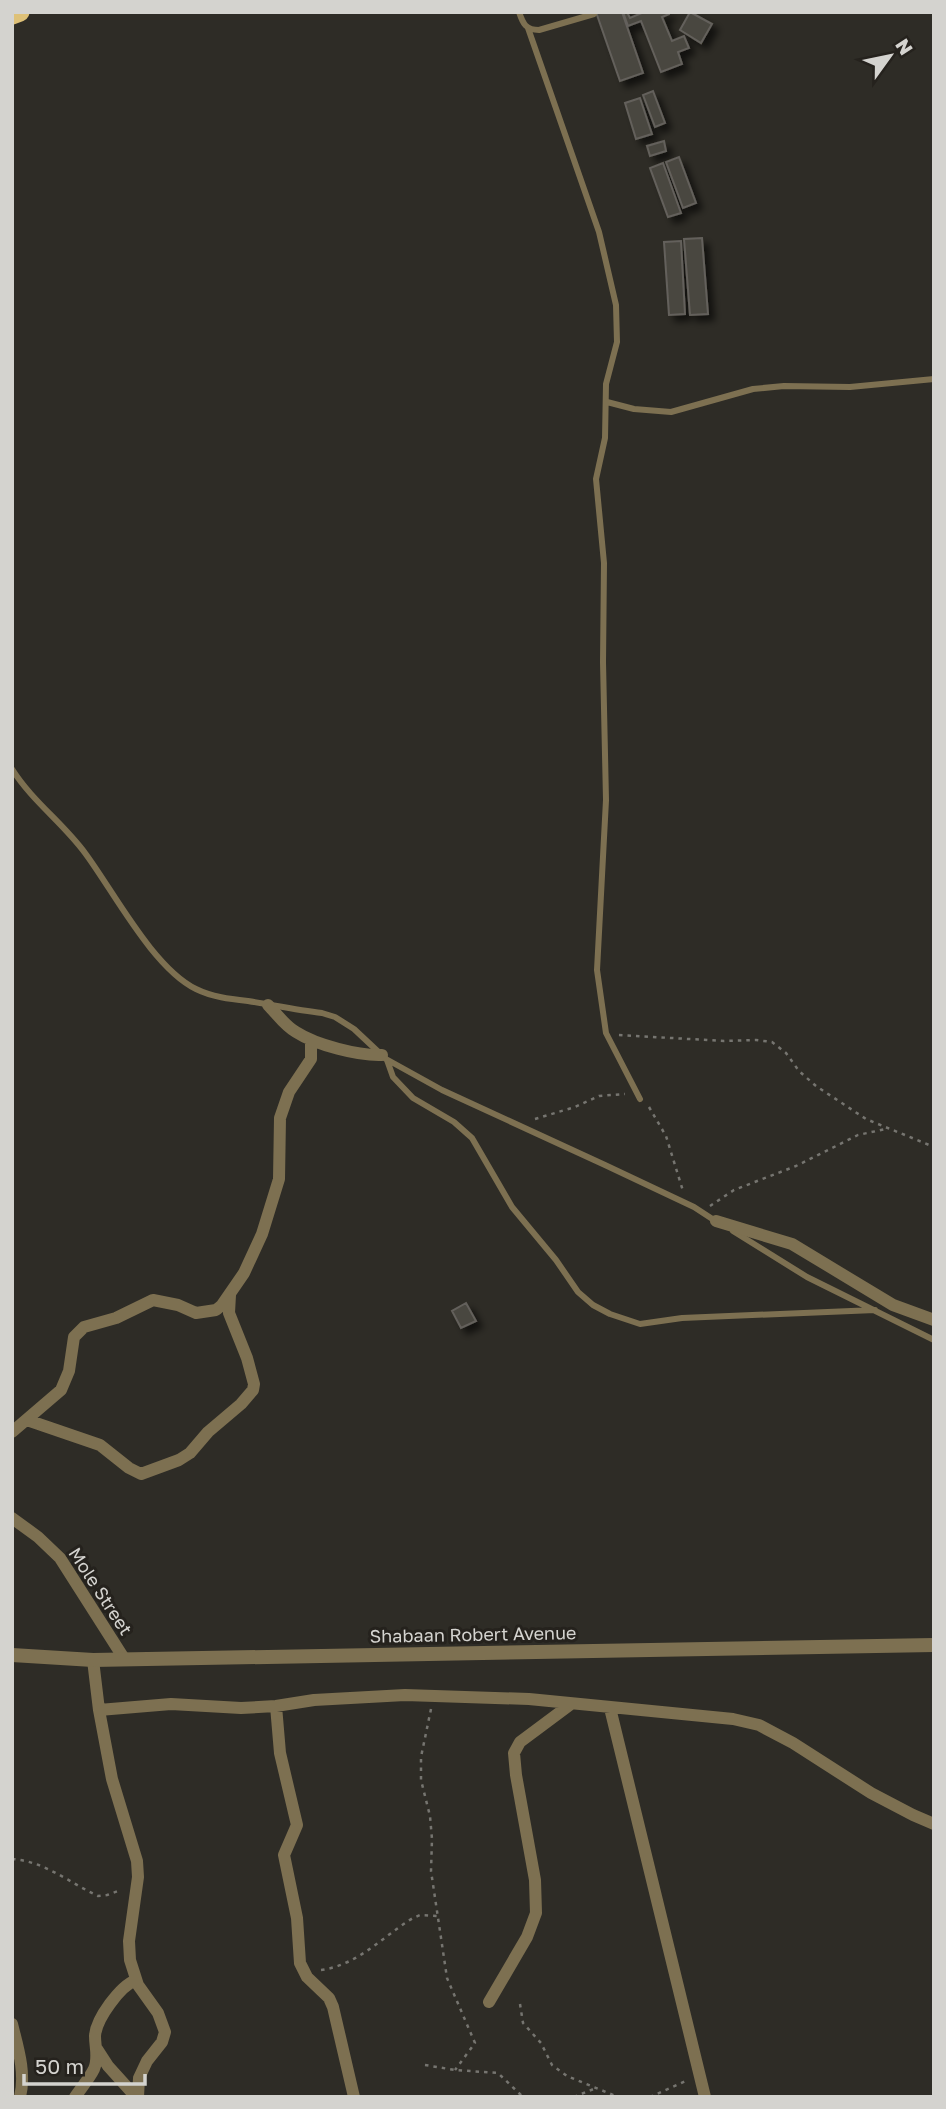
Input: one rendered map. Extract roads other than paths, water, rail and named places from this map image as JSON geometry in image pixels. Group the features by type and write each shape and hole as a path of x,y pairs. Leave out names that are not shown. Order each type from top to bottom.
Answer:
{"highway":[{"path":"12,15 20,12"}],"street":[{"path":"268,1005 292,1029 311,1040 384,1057"},
{"path":"12,1432 55,1397 65,1384 74,1337 84,1327 116,1318 153,1300 196,1312 209,1312 219,1308 244,1273 262,1234 279,1179 280,1118 289,1092 311,1059 311,1040"},
{"path":"716,1221 792,1244 892,1305 934,1320"},
{"path":"27,1420 100,1445 141,1474 190,1453 208,1432 253,1390 247,1358 229,1313 230,1293"},
{"name":"Mole Street","path":"12,1518 60,1558 125,1660"},
{"name":"Shabaan Robert Avenue","path":"12,1655 125,1660 934,1645"},
{"path":"93,1660 112,1779 137,1861 137,1884 129,1941 130,1960 136,1980 158,2012 165,2032 162,2042 147,2061 139,2078 137,2097"},
{"path":"99,1710 171,1704 241,1708 314,1700 405,1695 528,1699 733,1719 759,1725 793,1743 871,1793 934,1824"},
{"path":"489,2002 527,1937 536,1913 535,1880 514,1753 520,1742 571,1703"},
{"path":"276,1706 280,1753 297,1825 284,1856 297,1918 300,1962 302,1970 333,2007 354,2097"},
{"path":"610,1708 705,2097"},
{"path":"75,2097 94,2068 95,2034 104,2016 122,1988 136,1980"},
{"path":"12,2024 23,2082 20,2097"},
{"path":"96,2048 108,2066 137,2097"}],"lane":[{"path":"519,12 528,28 580,175 617,305 617,342 606,384 605,438 596,479 604,563 606,800 597,970 606,1033 640,1099"},
{"path":"528,28 539,30 594,14"},
{"path":"607,402 634,409 671,412 753,389 784,386 850,387 934,379"},
{"path":"12,769 38,803 84,852 131,921 176,974 196,989 215,996 335,1017 354,1029 384,1057 442,1090 687,1204 807,1277 934,1340"},
{"path":"384,1057 393,1077 413,1098 454,1122 472,1138 512,1207 556,1260 578,1292 601,1309 628,1322 640,1324 682,1318 877,1310"}]}
